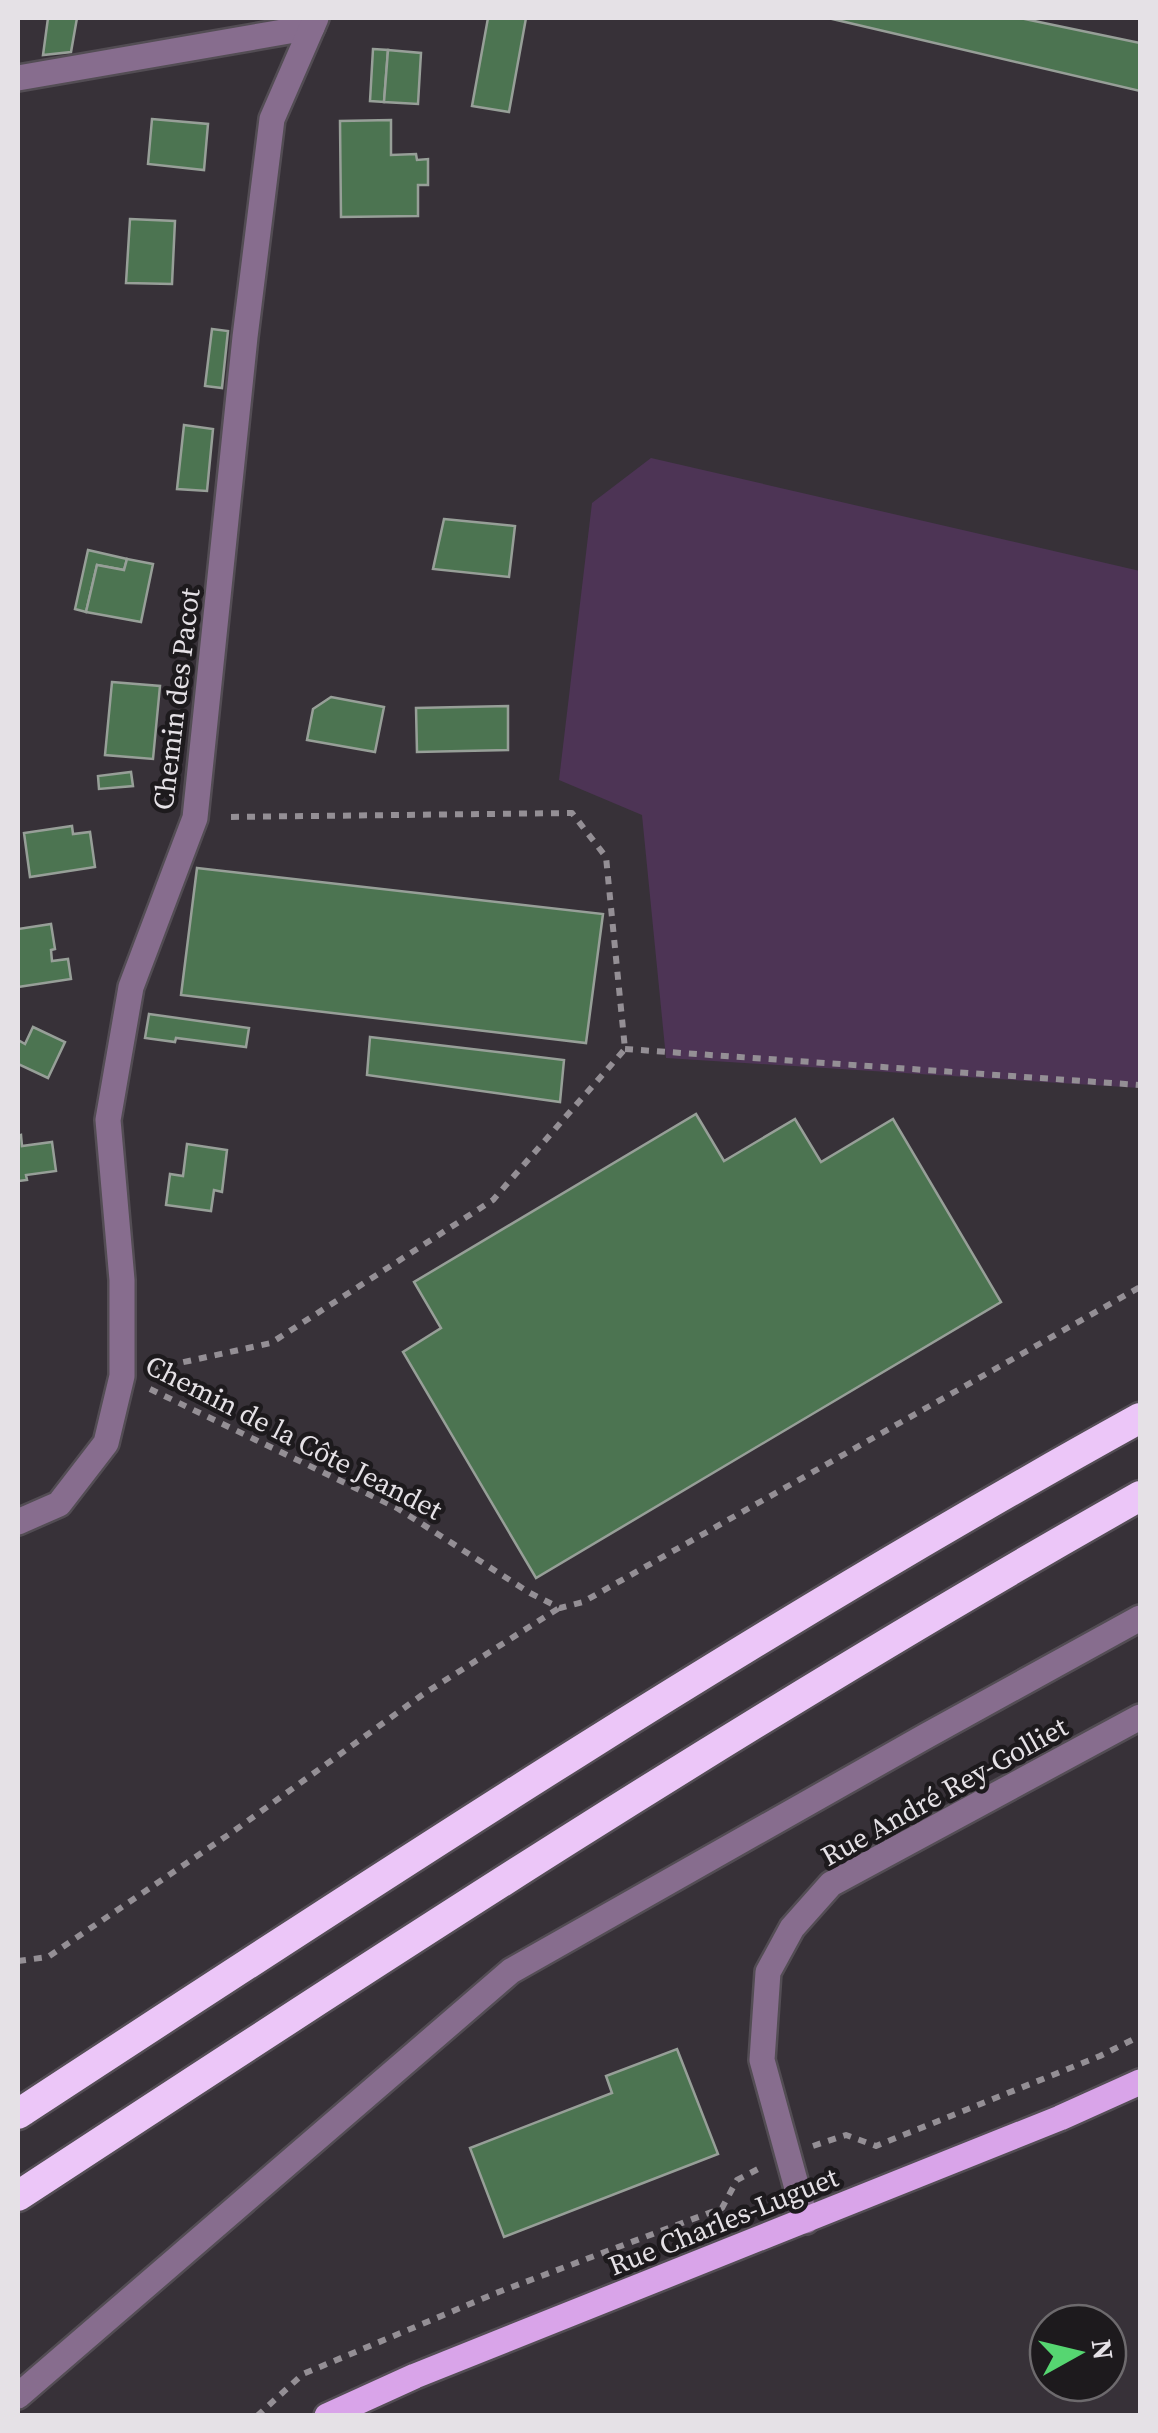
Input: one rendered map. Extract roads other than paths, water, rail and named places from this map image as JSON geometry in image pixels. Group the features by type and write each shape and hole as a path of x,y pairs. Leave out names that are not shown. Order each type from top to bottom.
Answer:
{"highway":[{"path":"18,2114 240,1966 720,1663 980,1506 1140,1418"},
{"path":"18,2196 753,1723 1140,1496"}],"main road":[{"name":"Rue Charles-Luguet","path":"327,2416 415,2376 1060,2118 1140,2082"}],"street":[{"path":"18,78 314,22"},
{"name":"Chemin des Pacot","path":"18,1522 59,1504 106,1442 122,1376 122,1280 108,1120 131,987 195,818 272,118 314,22"},
{"path":"18,2396 512,1971 1140,1618"},
{"name":"Rue André Rey-Golliet","path":"806,2221 762,2060 768,1972 792,1928 831,1884 1140,1718"}]}
